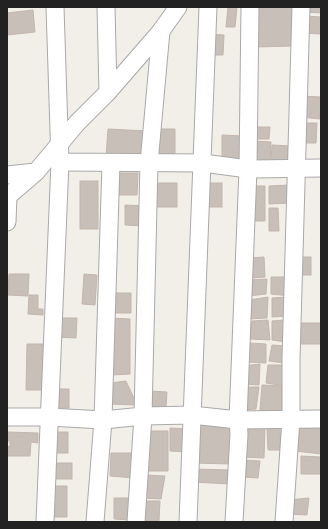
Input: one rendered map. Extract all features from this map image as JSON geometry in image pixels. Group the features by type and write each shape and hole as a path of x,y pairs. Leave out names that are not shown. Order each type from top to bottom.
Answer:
{"street":[{"path":"45,522 60,162 55,7"},
{"path":"106,7 108,92"},
{"path":"7,222 7,197 36,172 77,124 108,92 161,31 178,7"},
{"path":"188,522 208,7"},
{"path":"234,522 239,434 238,420 248,168 250,7"},
{"path":"284,522 291,419 301,7"},
{"path":"136,522 143,416 149,163 161,31"},
{"path":"60,162 203,163 248,168 321,168"},
{"path":"95,522 103,420 111,163"},
{"path":"7,175 36,172"},
{"path":"7,417 49,417 103,420 143,416 192,415 238,420 321,419"}],"building":[{"path":"228,7 237,7 235,27 226,27"},
{"path":"255,7 292,7 292,46 256,47"},
{"path":"303,7 321,7 321,13 303,12"},
{"path":"33,10 35,32 7,35 7,13"},
{"path":"304,16 321,17 321,34 303,33"},
{"path":"208,34 224,35 223,55 207,55"},
{"path":"302,96 321,97 320,119 301,117"},
{"path":"301,123 317,123 316,143 301,143"},
{"path":"253,127 270,127 269,139 252,139"},
{"path":"108,129 147,131 145,159 106,157"},
{"path":"157,129 175,129 175,161 156,161"},
{"path":"222,135 243,136 242,162 222,161"},
{"path":"254,141 271,142 270,162 252,161"},
{"path":"272,145 290,146 289,163 271,162"},
{"path":"116,173 138,173 137,195 115,195"},
{"path":"80,181 98,181 98,229 80,229"},
{"path":"156,183 177,183 177,207 156,207"},
{"path":"204,183 222,183 222,207 204,207"},
{"path":"290,185 290,203 269,204 269,186"},
{"path":"252,186 265,186 265,221 251,221"},
{"path":"125,205 145,206 144,226 125,225"},
{"path":"269,208 278,208 279,231 269,231"},
{"path":"264,257 265,277 252,278 250,258"},
{"path":"297,257 311,257 311,275 297,275"},
{"path":"9,274 29,274 28,296 8,295"},
{"path":"84,274 97,275 95,305 82,304"},
{"path":"271,277 288,277 290,296 271,294"},
{"path":"267,279 266,294 248,296 248,280"},
{"path":"114,293 131,293 131,313 113,313"},
{"path":"29,295 38,295 38,309 43,309 43,315 28,314"},
{"path":"268,297 267,318 247,319 249,300"},
{"path":"288,297 288,316 272,317 272,298"},
{"path":"55,318 77,318 76,338 55,337"},
{"path":"111,318 130,319 130,374 112,375"},
{"path":"268,320 270,340 250,339 252,321"},
{"path":"286,320 286,342 272,340 272,321"},
{"path":"295,323 321,323 321,344 294,344"},
{"path":"250,343 266,344 266,363 247,362"},
{"path":"27,344 44,344 42,390 26,390"},
{"path":"272,345 287,346 284,363 269,361"},
{"path":"260,364 259,385 242,384 243,366"},
{"path":"268,365 284,365 285,386 266,383"},
{"path":"126,381 137,405 109,404 110,383"},
{"path":"262,385 282,386 282,413 260,410"},
{"path":"241,387 259,387 256,409 241,410"},
{"path":"54,389 69,389 69,408 54,408"},
{"path":"150,391 167,392 166,407 149,406"},
{"path":"201,422 233,426 231,464 194,463"},
{"path":"244,427 265,427 264,458 241,457"},
{"path":"298,427 321,427 321,454 295,451"},
{"path":"170,428 187,429 187,452 170,451"},
{"path":"280,428 281,450 268,450 267,429"},
{"path":"146,431 168,431 168,471 147,471"},
{"path":"7,432 38,433 38,443 31,442 30,456 7,456 7,446 10,447 10,441 7,441"},
{"path":"50,432 68,432 68,453 50,453"},
{"path":"111,453 136,453 134,478 110,476"},
{"path":"301,456 321,457 321,474 301,474"},
{"path":"244,460 260,461 258,478 243,477"},
{"path":"48,463 72,463 72,479 48,479"},
{"path":"193,469 231,470 230,484 192,482"},
{"path":"144,475 165,476 161,499 141,498"},
{"path":"48,486 67,486 67,517 47,517"},
{"path":"114,498 132,498 132,520 114,519"},
{"path":"309,498 307,515 288,514 288,500"},
{"path":"144,501 160,501 159,521 143,521"}]}
